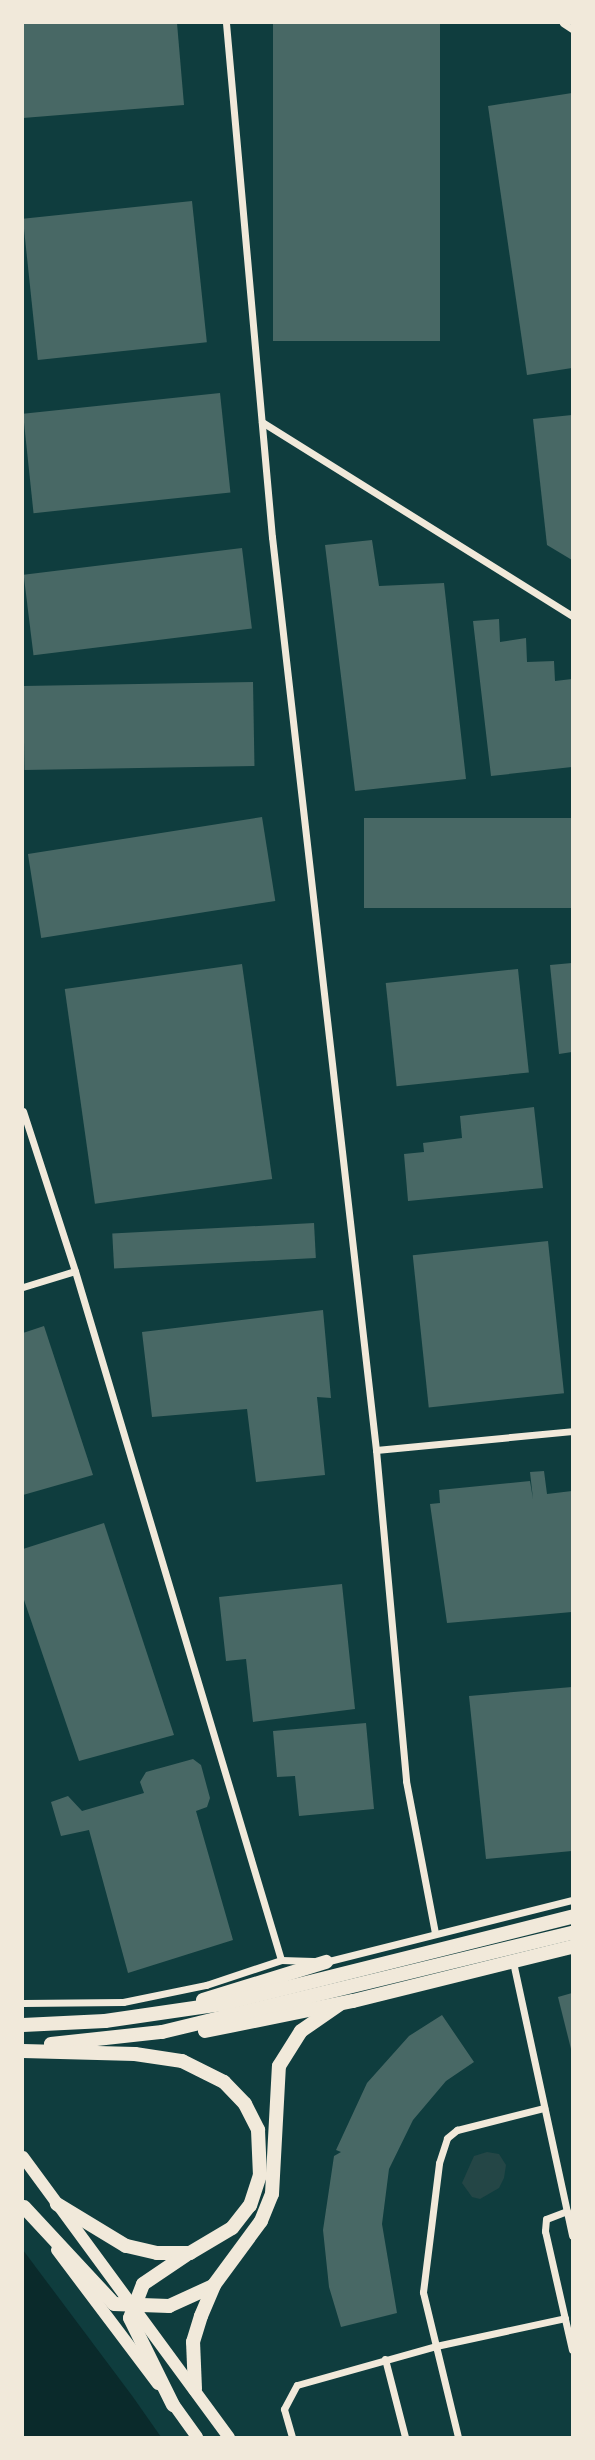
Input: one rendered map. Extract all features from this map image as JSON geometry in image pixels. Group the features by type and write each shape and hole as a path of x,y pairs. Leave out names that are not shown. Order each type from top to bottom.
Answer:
{"main road":[{"path":"23,2025 105,2021 179,2008 222,2004 572,1917"},
{"path":"162,2032 572,1933"},
{"path":"23,2048 162,2032 225,2028 340,2004 572,1947"},
{"path":"179,2008 326,1962"},
{"path":"195,2389 193,2342 214,2285 261,2221 272,2194 277,2152 276,2084 282,2057 301,2031 340,2004"},
{"path":"23,2048 174,2059 211,2073 238,2095 252,2116 261,2145 257,2191 232,2228 143,2284 133,2306 131,2327 173,2404"},
{"path":"23,2157 229,2437"},
{"path":"57,2204 126,2246 157,2253 190,2253"},
{"path":"23,2206 114,2304 178,2304 214,2285"},
{"path":"23,2206 197,2437"}],"street":[{"path":"226,23 262,422 376,1450 406,1781 435,1933"},
{"path":"563,23 572,29"},
{"path":"262,422 572,616"},
{"path":"23,1111 75,1271 281,1960"},
{"path":"23,1287 75,1271"},
{"path":"376,1450 572,1431"},
{"path":"23,2003 123,2002 206,1985 281,1960 326,1962 572,1900"},
{"path":"513,1962 572,2236"},
{"path":"458,2437 423,2280 434,2190 447,2138 482,2122 544,2108"},
{"path":"567,2211 546,2219 545,2231 572,2350"},
{"path":"292,2437 284,2409 297,2385 436,2346 565,2318"},
{"path":"385,2359 405,2437"}],"shaded area":[{"path":"487,2152 499,2154 506,2165 499,2188 480,2199 472,2197 462,2183 474,2156"},
{"path":"23,2250 133,2397 161,2437 23,2437"}],"building":[{"path":"23,23 177,23 184,105 23,118"},
{"path":"273,23 440,23 440,341 273,341"},
{"path":"572,93 572,368 527,375 488,106"},
{"path":"192,201 207,342 38,360 23,219"},
{"path":"220,393 230,492 34,513 23,414"},
{"path":"572,415 572,560 547,545 533,419"},
{"path":"372,540 379,586 444,583 466,779 355,791 325,545"},
{"path":"242,548 252,628 34,655 24,575"},
{"path":"499,619 500,642 526,638 527,662 554,661 555,681 572,679 572,767 491,776 473,621"},
{"path":"253,682 254,766 25,770 23,686"},
{"path":"262,817 275,901 41,938 28,854"},
{"path":"364,818 572,818 572,908 364,908"},
{"path":"572,963 572,1052 559,1054 550,965"},
{"path":"242,964 272,1179 95,1204 65,989"},
{"path":"518,969 529,1072 397,1086 386,983"},
{"path":"534,1107 543,1188 408,1201 404,1154 424,1152 423,1143 462,1138 460,1116"},
{"path":"314,1223 316,1258 114,1269 112,1234"},
{"path":"548,1241 564,1393 429,1407 413,1255"},
{"path":"323,1310 331,1398 317,1397 325,1475 256,1482 247,1409 152,1417 142,1332"},
{"path":"44,1326 93,1475 23,1495 23,1333"},
{"path":"544,1471 547,1494 572,1491 572,1612 447,1623 430,1504 440,1503 439,1490 530,1481 533,1499 530,1472"},
{"path":"104,1523 174,1735 79,1761 23,1597 23,1549"},
{"path":"342,1584 355,1709 253,1722 246,1659 226,1661 219,1597"},
{"path":"572,1687 572,1851 486,1859 469,1696"},
{"path":"366,1723 374,1809 299,1816 295,1776 277,1777 273,1731"},
{"path":"193,1759 201,1765 210,1798 207,1807 196,1811 233,1940 128,1973 89,1830 61,1836 51,1802 68,1796 82,1811 144,1793 140,1782 146,1772"},
{"path":"572,1993 572,2048 571,2049 558,1997"},
{"path":"442,2015 474,2062 446,2081 413,2120 389,2169 382,2224 397,2313 341,2327 329,2287 323,2230 334,2156 341,2152 336,2150 367,2083 409,2036"}]}
